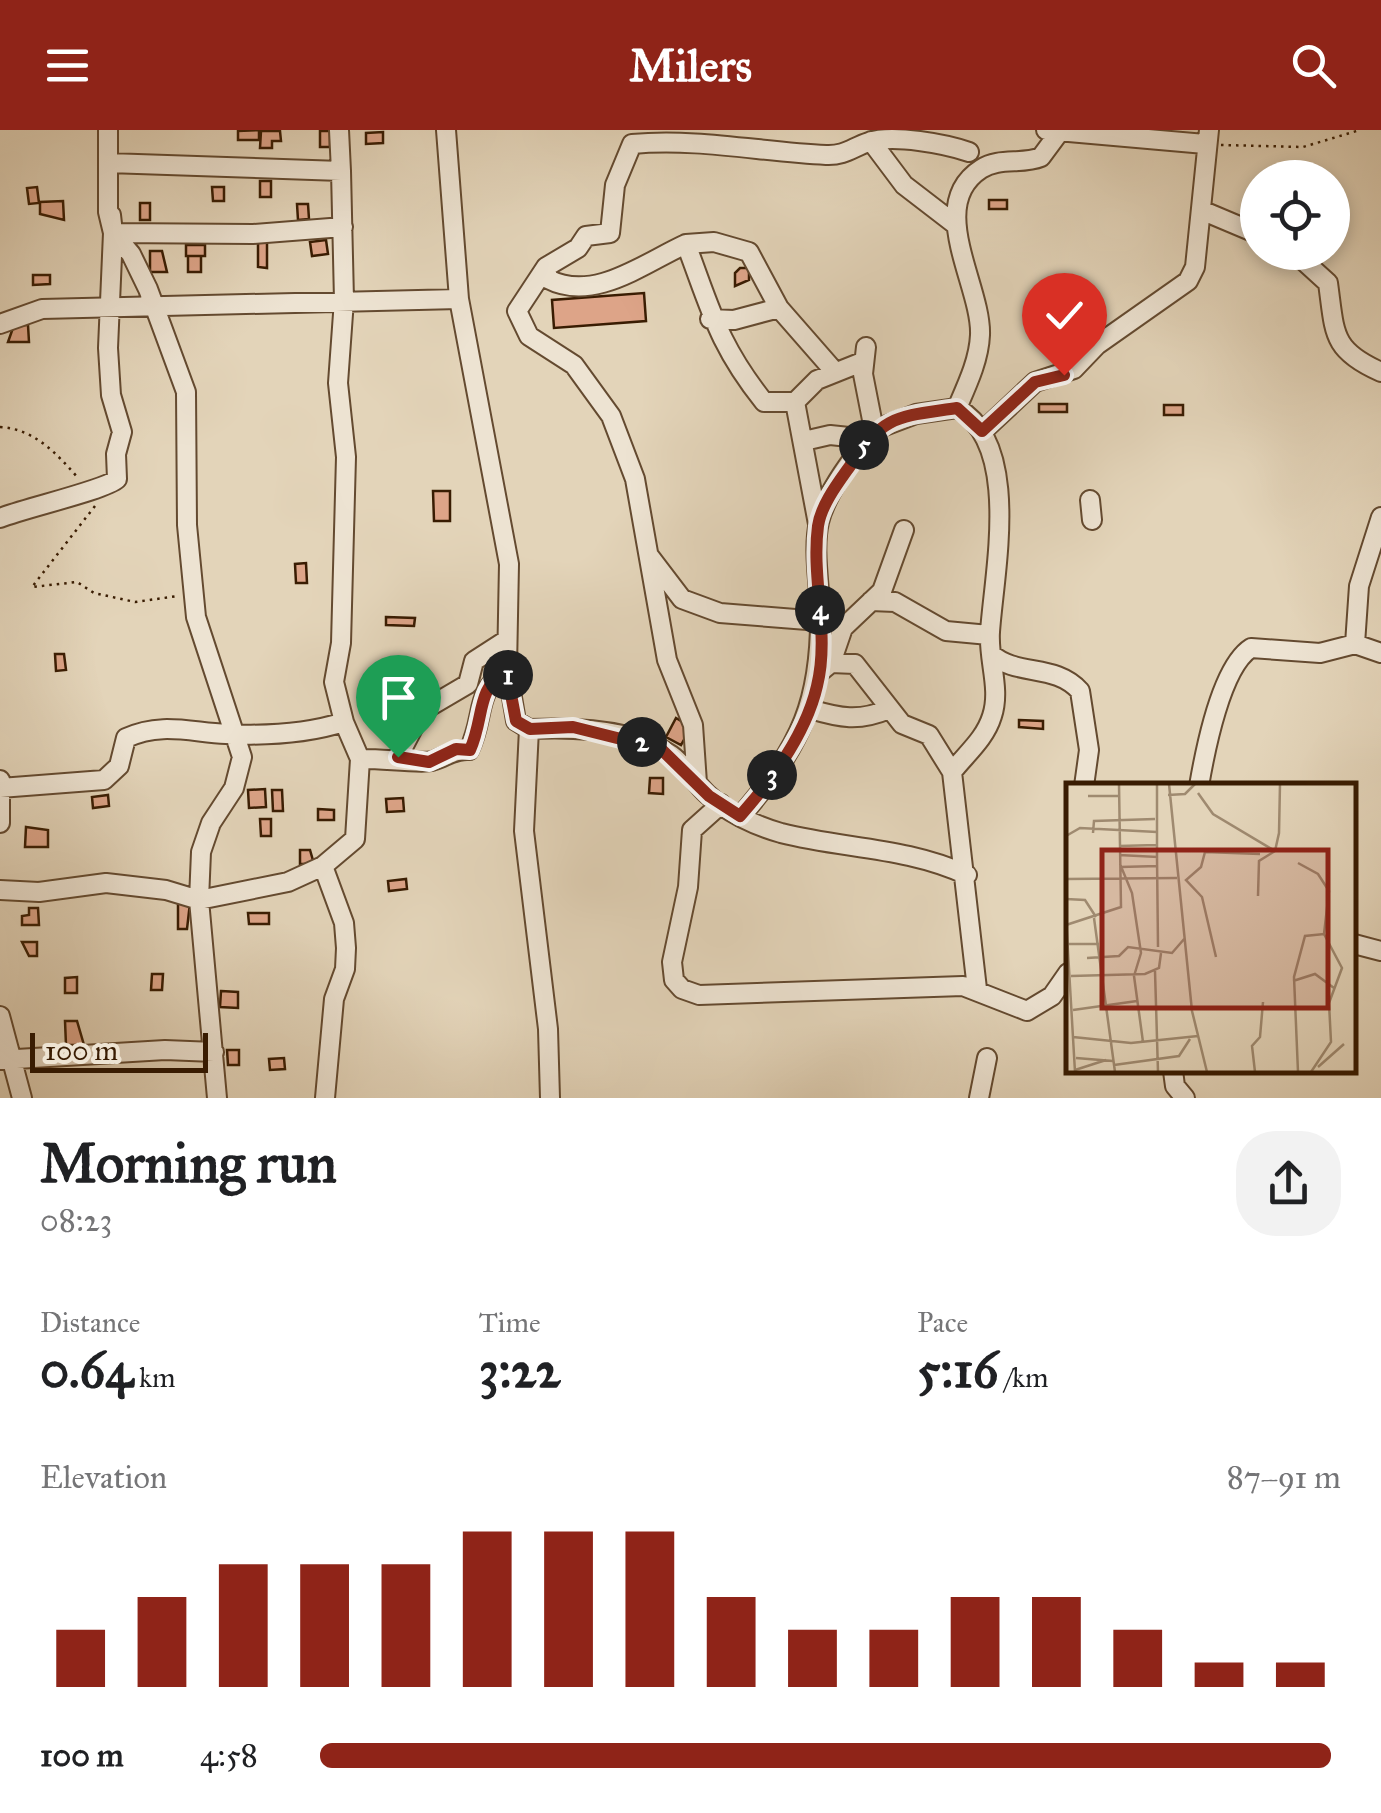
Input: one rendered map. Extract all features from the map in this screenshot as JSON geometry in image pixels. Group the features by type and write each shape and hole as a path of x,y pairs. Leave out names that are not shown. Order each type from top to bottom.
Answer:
{"street":[{"path":"0,518 58,496 98,489 117,479 116,454 122,432 108,370 113,308 108,130"},
{"path":"0,890 40,892 106,882 166,890 199,900 264,889 324,866 355,839 360,758 344,722 334,682 341,643 346,457 338,383 344,300 339,130"},
{"path":"446,130 459,299 509,564 506,668 516,721 530,729 573,727 647,743 674,756 721,804 740,816 780,832 921,856 967,874"},
{"path":"964,130 977,171"},
{"path":"957,408 969,380 980,333 977,300 956,225 961,198 977,171 989,164 1035,160 1056,132 1207,137 1195,267 1188,281 1096,345 1074,369 1035,382 982,431"},
{"path":"697,782 693,725 667,660 635,479 611,416 574,365 529,336 517,311 546,267 578,248 586,236 610,233 615,186 632,144 748,145 824,155 846,154 871,141 926,141 969,152"},
{"path":"871,141 904,184 956,225"},
{"path":"108,163 341,171"},
{"path":"1200,210 1240,227"},
{"path":"112,224 253,234 343,227"},
{"path":"112,224 155,306 186,392 187,511 196,618 242,756 241,771 200,852 199,900 218,1098"},
{"path":"546,267 548,279 562,286 585,288 686,244 714,242 748,252 779,308 835,372"},
{"path":"686,244 710,319 740,372 764,402 795,402"},
{"path":"1314,270 1328,283 1330,317 1342,348 1352,360 1381,372"},
{"path":"0,324 42,309 459,299"},
{"path":"710,319 734,320 779,308"},
{"path":"818,526 871,434 864,355 801,391 795,402 818,526 825,667"},
{"path":"952,772 985,734 994,712 991,644 1001,535 991,458 982,431 957,408"},
{"path":"804,441 830,435 871,434 916,414 957,408"},
{"path":"1090,500 1092,520"},
{"path":"1356,644 1358,586 1381,517"},
{"path":"740,816 760,794 810,708 843,628 882,592 904,530"},
{"path":"649,556 682,599 736,617 787,615 820,620"},
{"path":"871,602 895,602 946,631 991,644 1012,666 1055,673 1080,691 1089,750 1084,783"},
{"path":"398,757 422,712 468,684 474,661 506,641"},
{"path":"1199,783 1228,682 1243,653 1251,648 1333,652 1356,644 1381,653"},
{"path":"825,667 855,664 902,724 929,735 952,772 967,874 966,924 977,989"},
{"path":"360,758 398,757 429,762 456,749 470,750 479,734 482,694 506,668"},
{"path":"810,708 838,718 865,720 889,709"},
{"path":"0,823 1,785 104,780 119,766 126,738 159,726 232,734 288,733 344,722"},
{"path":"530,729 524,831 548,1029 550,1098"},
{"path":"721,804 692,830 688,887 672,962 674,980 682,989 699,995 856,987 977,989 1018,1011 1027,1011 1052,996 1066,975"},
{"path":"324,866 344,922 346,948 345,969 334,999 325,1098"},
{"path":"1356,945 1381,952"},
{"path":"0,1016 4,1058 22,1098"},
{"path":"4,1058 214,1052"},
{"path":"979,1098 987,1058"},
{"path":"1173,1073 1175,1086 1185,1098"}],"path":[{"path":"1207,137 1304,147 1360,130"},
{"path":"0,427 14,428 51,446 98,489 102,500 32,588 77,582 94,593 135,602 194,592"}],"building":[{"path":"259,130 259,140 238,140 238,131"},
{"path":"261,131 280,131 281,141 272,141 272,148 260,148"},
{"path":"320,131 330,131 330,147 320,147"},
{"path":"383,132 383,143 366,144 366,133"},
{"path":"260,181 271,181 271,197 260,197"},
{"path":"37,187 39,203 29,204 27,188"},
{"path":"212,187 224,187 224,201 213,201"},
{"path":"989,200 1007,200 1007,209 989,209"},
{"path":"63,201 64,220 40,214 40,202"},
{"path":"140,203 150,203 150,220 140,220"},
{"path":"297,204 308,204 309,219 298,220"},
{"path":"326,240 328,254 312,256 310,242"},
{"path":"258,242 267,242 267,268 258,267"},
{"path":"186,245 205,245 205,256 186,256"},
{"path":"150,251 162,251 167,272 150,272"},
{"path":"188,256 201,256 201,272 188,272"},
{"path":"740,268 749,268 749,280 735,286 735,273"},
{"path":"33,275 50,275 50,284 33,285"},
{"path":"644,293 646,321 554,328 552,300"},
{"path":"14,325 28,325 29,342 8,342"},
{"path":"1039,404 1067,404 1067,412 1039,412"},
{"path":"1164,405 1183,405 1183,415 1164,415"},
{"path":"433,491 450,491 450,521 434,521"},
{"path":"306,563 307,583 296,583 295,564"},
{"path":"386,617 415,618 414,626 386,625"},
{"path":"55,654 64,654 66,670 56,671"},
{"path":"676,718 691,727 681,745 666,737"},
{"path":"1019,720 1043,721 1043,729 1019,727"},
{"path":"650,778 663,778 663,794 649,793"},
{"path":"265,789 266,807 249,808 248,790"},
{"path":"272,790 282,790 283,811 273,811"},
{"path":"108,795 109,806 93,808 92,797"},
{"path":"403,798 404,811 387,812 386,799"},
{"path":"318,809 334,810 334,820 318,820"},
{"path":"260,819 271,819 271,836 261,836"},
{"path":"26,827 48,830 48,847 25,847"},
{"path":"300,850 310,850 314,864 300,864"},
{"path":"406,879 407,889 389,891 388,881"},
{"path":"178,902 190,903 187,929 178,929"},
{"path":"29,908 38,908 39,925 22,925 22,916 29,915"},
{"path":"248,913 269,913 269,924 249,924"},
{"path":"22,942 37,942 37,956 29,956"},
{"path":"152,974 163,974 162,990 151,990"},
{"path":"77,977 77,993 65,993 65,978"},
{"path":"221,991 238,992 238,1008 220,1007"},
{"path":"65,1021 77,1021 84,1045 66,1045"},
{"path":"227,1050 239,1050 239,1065 228,1065"},
{"path":"284,1058 285,1069 270,1070 269,1059"}],"route":[{"path":"398,757 429,762 456,749 470,750 479,734 482,694 506,668 516,721 530,729 573,727 647,743 674,756 709,796 740,816 760,794 810,708 820,672 818,526 840,481 871,434 890,421 957,408 968,414 982,431 1035,382 1064,375"}]}
